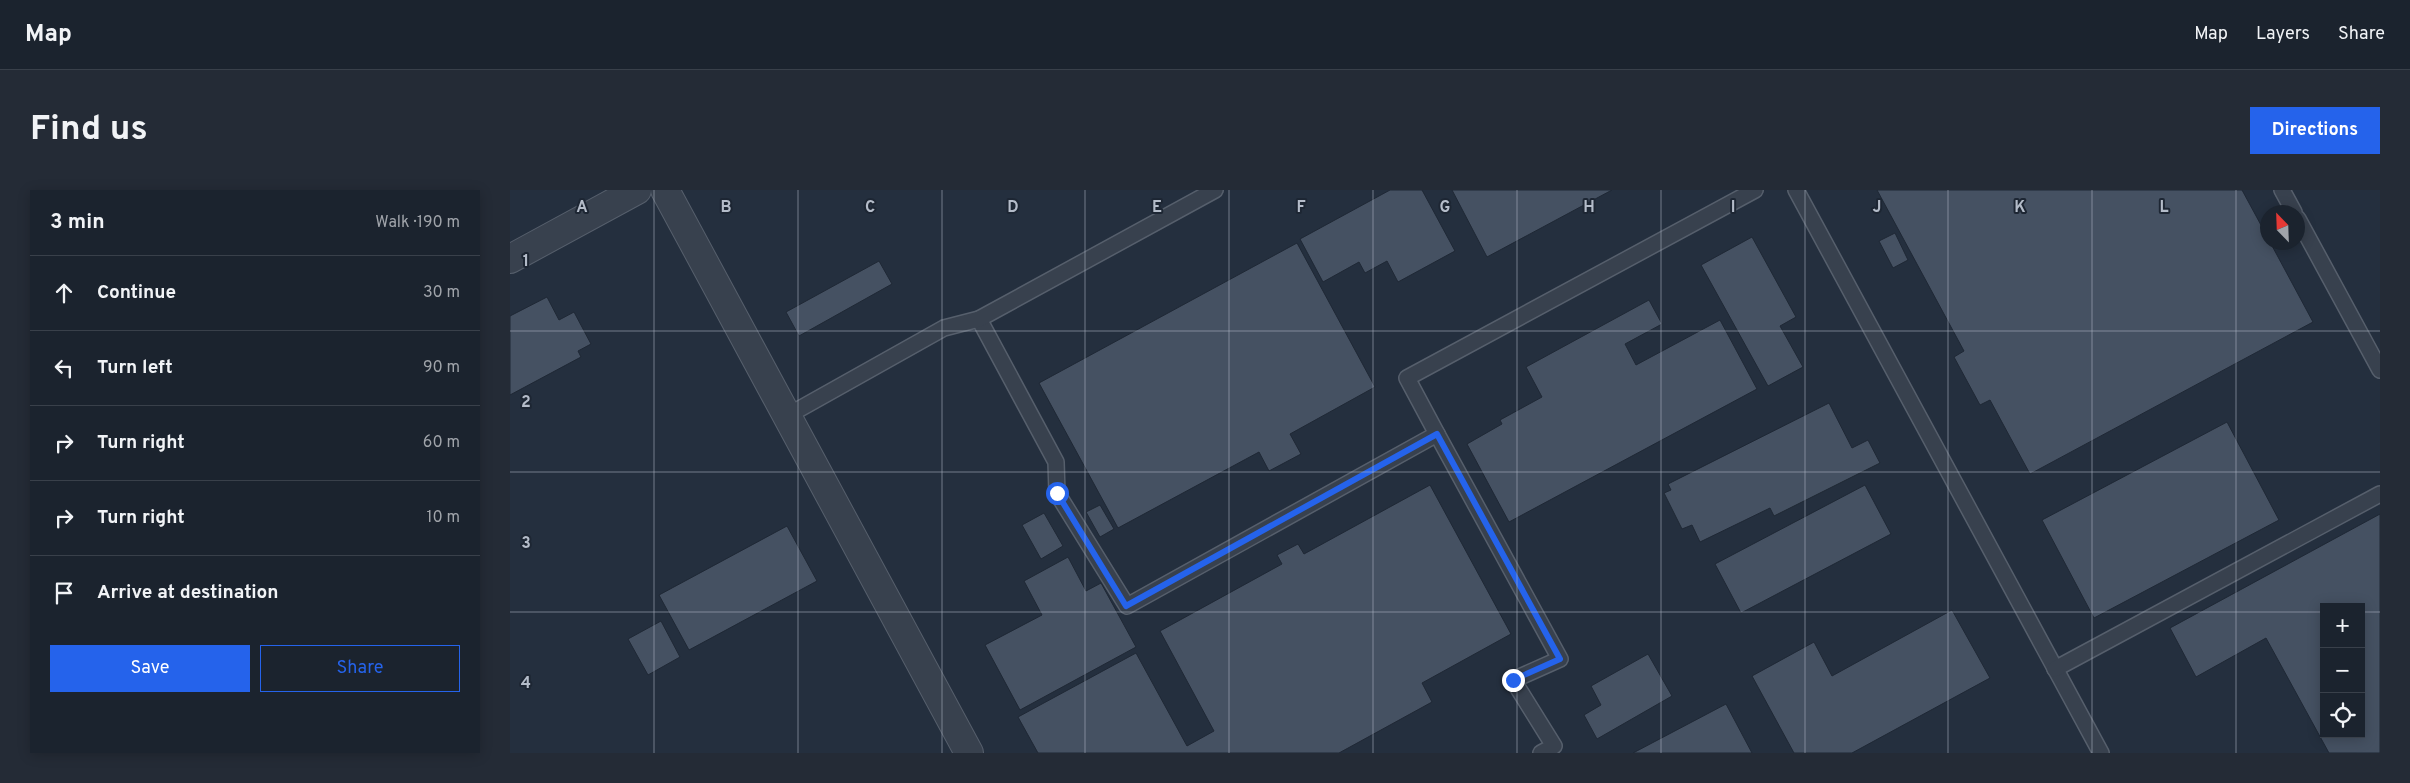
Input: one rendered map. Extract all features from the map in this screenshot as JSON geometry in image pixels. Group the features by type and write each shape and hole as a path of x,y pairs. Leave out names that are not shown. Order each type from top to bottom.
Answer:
{"street":[{"path":"510,259 637,190"},
{"path":"665,190 969,753"}],"lane":[{"path":"1541,753 1554,746 1513,680 1560,659 1408,378 1755,190"},
{"path":"1796,190 2101,753"},
{"path":"2282,190 2290,205"},
{"path":"787,416 944,328 979,319 1212,191"},
{"path":"2305,232 2380,370"},
{"path":"979,319 1056,462 1057,493 1126,606 1437,434"},
{"path":"2055,669 2380,494"}],"building":[{"path":"1390,190 1422,190 1455,251 1398,282 1387,261 1365,273 1359,262 1323,282 1300,239"},
{"path":"1452,190 1612,190 1487,257"},
{"path":"1877,190 2242,190 2260,223 2260,250 2274,250 2313,322 2030,474 1990,400 1980,405 1954,357 1964,351"},
{"path":"1895,233 1908,260 1893,268 1879,241"},
{"path":"1752,237 1796,317 1780,326 1803,367 1768,386 1701,265"},
{"path":"1297,243 1375,387 1290,434 1301,454 1269,471 1259,452 1118,528 1039,383"},
{"path":"879,261 892,284 799,336 786,312"},
{"path":"547,297 559,320 574,312 591,344 578,351 581,357 510,395 510,316"},
{"path":"1649,300 1662,324 1625,344 1636,365 1720,320 1757,389 1509,522 1467,444 1502,424 1500,420 1542,397 1526,367"},
{"path":"1829,403 1852,448 1868,440 1880,463 1774,516 1770,508 1700,542 1692,525 1682,529 1664,493 1671,490 1668,484"},
{"path":"2227,422 2279,520 2094,618 2042,520"},
{"path":"1430,485 1511,634 1422,683 1432,702 1339,753 1038,753 1018,717 1136,653 1187,746 1214,731 1160,631 1282,564 1277,555 1298,544 1304,554"},
{"path":"1865,485 1891,534 1741,613 1715,564"},
{"path":"1100,505 1114,529 1100,537 1086,512"},
{"path":"1044,513 1063,546 1041,559 1022,525"},
{"path":"2380,514 2380,753 2329,753 2321,738 2365,738 2365,603 2320,603 2320,737 2266,638 2196,677 2170,628"},
{"path":"787,526 817,581 689,650 659,595"},
{"path":"1068,557 1086,591 1101,583 1136,647 1020,710 985,645 1042,615 1024,581"},
{"path":"1952,610 1990,678 1852,753 1794,753 1752,676 1814,642 1832,676"},
{"path":"661,621 680,657 648,675 628,639"},
{"path":"1648,654 1672,696 1597,739 1584,715 1601,705 1591,686"},
{"path":"1726,704 1752,753 1633,753"}],"route":[{"path":"1057,493 1126,606 1437,434 1560,659 1513,680"}]}
